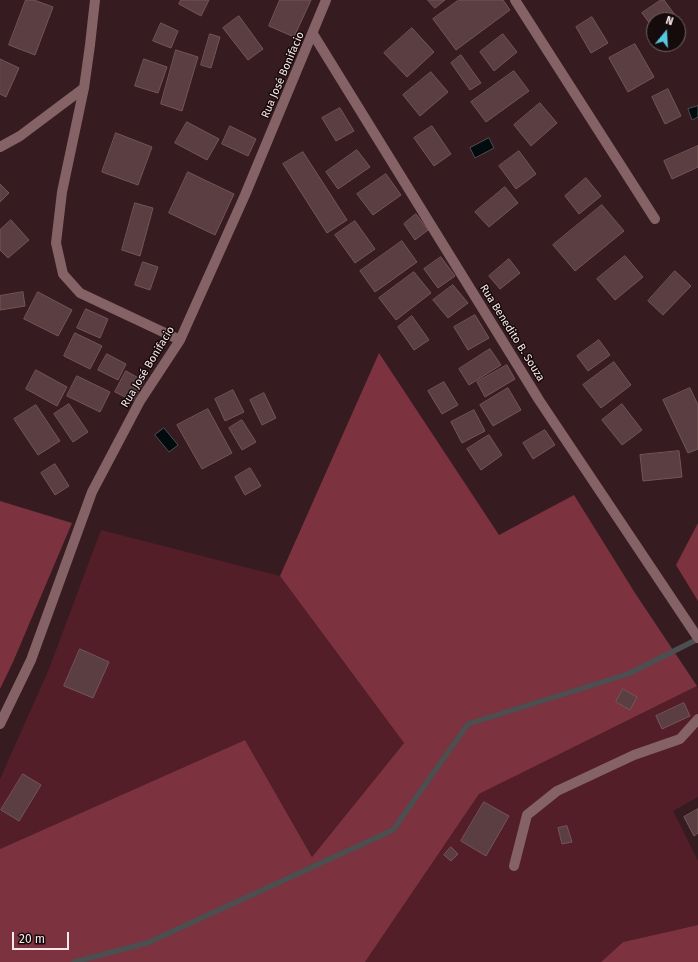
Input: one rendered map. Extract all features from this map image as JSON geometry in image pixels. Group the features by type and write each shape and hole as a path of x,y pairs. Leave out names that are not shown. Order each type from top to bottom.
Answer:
{"street":[{"path":"95,0 84,88 62,192 56,243 62,274 80,292 180,340"},
{"name":"Rua José Bonifacio","path":"0,724 31,660 92,492 140,401 180,340 245,195 326,0"},
{"path":"514,0 655,219"},
{"name":"Rua Benedito B. Souza","path":"313,34 539,400 698,638"},
{"path":"0,147 20,136 84,88"},
{"path":"514,866 527,815 557,791 634,755 680,740 698,719"}],"shaded area":[{"path":"698,106 698,117 692,120 688,109"},
{"path":"489,138 494,148 475,158 470,148"},
{"path":"379,353 499,535 574,495 635,593 697,686 479,794 365,962 0,962 0,849 245,740 312,857 404,743 280,576"},
{"path":"164,428 178,445 169,452 155,435"},
{"path":"0,501 72,523 0,689"},
{"path":"698,523 698,601 676,565"},
{"path":"101,530 280,576 404,743 312,857 245,740 0,849 0,779 49,669"},
{"path":"697,686 698,797 673,811 698,861 698,925 623,942 601,962 365,962 479,794"},
{"path":"698,925 698,962 601,962 623,942"}],"building":[{"path":"26,0 34,0 53,7 35,55 9,45"},
{"path":"181,0 209,0 201,16 179,4"},
{"path":"280,0 311,0 294,37 269,26"},
{"path":"428,0 445,0 435,8"},
{"path":"459,0 503,0 510,10 456,50 433,19"},
{"path":"661,0 664,0 673,12 646,12 646,18 642,13"},
{"path":"239,16 263,49 248,60 223,28"},
{"path":"592,17 608,43 591,53 576,27"},
{"path":"161,23 178,31 171,48 153,41"},
{"path":"412,28 434,52 407,77 384,53"},
{"path":"210,34 220,37 211,68 201,65"},
{"path":"503,34 517,52 494,71 480,52"},
{"path":"635,44 654,77 628,92 609,58"},
{"path":"176,50 198,57 182,111 161,104"},
{"path":"461,55 481,83 470,90 451,63"},
{"path":"0,59 19,68 6,97 0,94"},
{"path":"144,59 167,67 158,93 135,86"},
{"path":"514,71 529,91 486,122 471,102"},
{"path":"431,72 448,92 420,116 403,95"},
{"path":"668,89 681,116 665,124 652,97"},
{"path":"540,103 557,123 531,146 514,125"},
{"path":"340,108 354,131 336,141 322,118"},
{"path":"187,122 219,139 207,160 175,143"},
{"path":"230,126 256,139 248,156 222,144"},
{"path":"432,126 451,154 434,166 414,138"},
{"path":"116,133 152,147 138,185 102,172"},
{"path":"698,146 698,167 672,179 664,161"},
{"path":"357,150 370,167 338,189 326,172"},
{"path":"519,151 536,174 516,189 499,166"},
{"path":"303,152 347,220 327,233 283,164"},
{"path":"188,172 234,194 215,235 169,213"},
{"path":"386,174 401,195 373,215 357,194"},
{"path":"586,178 601,196 579,214 565,196"},
{"path":"0,184 9,193 0,202"},
{"path":"505,187 518,203 489,227 475,212"},
{"path":"135,203 153,208 140,256 122,250"},
{"path":"602,205 624,231 575,271 553,245"},
{"path":"416,214 428,230 415,240 404,224"},
{"path":"11,220 29,240 8,258 0,250 0,230"},
{"path":"355,221 375,249 355,263 335,235"},
{"path":"402,241 417,262 375,292 360,271"},
{"path":"625,256 643,277 615,300 597,279"},
{"path":"441,257 455,276 438,288 424,269"},
{"path":"509,259 520,273 500,289 489,276"},
{"path":"143,262 158,267 150,290 135,285"},
{"path":"675,271 691,286 663,315 648,301"},
{"path":"414,272 431,293 396,320 379,298"},
{"path":"453,285 468,303 448,318 433,300"},
{"path":"23,292 25,306 0,310 0,296"},
{"path":"38,292 72,310 58,336 24,319"},
{"path":"86,309 108,319 100,338 77,328"},
{"path":"475,315 489,338 468,350 454,327"},
{"path":"412,316 429,340 414,350 398,327"},
{"path":"75,333 102,346 90,369 64,356"},
{"path":"599,340 610,355 588,371 577,356"},
{"path":"490,349 501,365 469,385 459,369"},
{"path":"107,354 126,364 118,380 98,370"},
{"path":"614,362 631,385 601,408 583,385"},
{"path":"507,365 515,379 485,397 477,382"},
{"path":"36,370 67,387 57,406 26,389"},
{"path":"126,371 144,381 133,401 115,392"},
{"path":"77,376 110,392 100,412 67,396"},
{"path":"444,382 458,405 442,414 428,391"},
{"path":"508,388 521,410 493,426 480,405"},
{"path":"690,388 698,405 698,449 688,453 663,400"},
{"path":"233,390 244,412 225,421 215,399"},
{"path":"264,393 276,418 262,425 250,400"},
{"path":"69,404 88,432 73,442 54,414"},
{"path":"622,404 642,430 622,445 602,420"},
{"path":"36,405 60,441 38,455 14,419"},
{"path":"208,409 232,453 202,469 177,425"},
{"path":"474,410 485,431 462,443 451,422"},
{"path":"242,420 256,442 242,450 229,428"},
{"path":"545,430 555,445 533,459 523,443"},
{"path":"489,435 502,455 481,470 467,449"},
{"path":"679,451 682,477 643,481 640,455"},
{"path":"55,464 69,486 55,495 41,473"},
{"path":"250,468 261,486 245,495 235,477"},
{"path":"80,649 109,662 93,698 64,686"},
{"path":"623,689 637,697 630,710 616,702"},
{"path":"684,703 690,716 662,729 656,716"},
{"path":"23,774 41,785 19,821 1,810"},
{"path":"484,802 509,816 486,856 461,841"},
{"path":"698,809 698,833 694,836 684,817"},
{"path":"567,826 572,842 562,844 558,828"},
{"path":"451,847 458,854 451,861 444,855"}],"waterway":[{"path":"74,962 147,943 393,830 468,724 628,674 698,639"}]}
